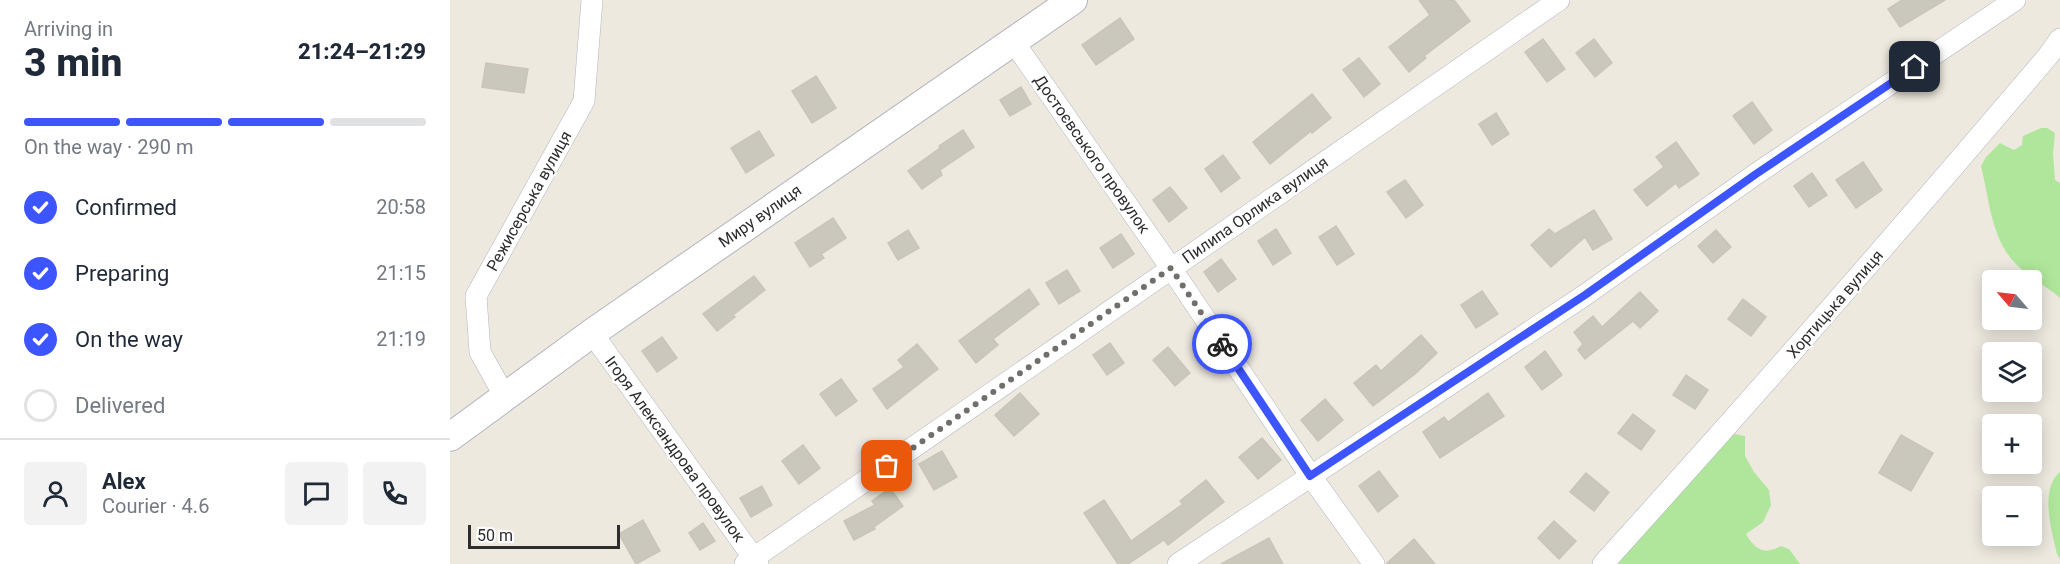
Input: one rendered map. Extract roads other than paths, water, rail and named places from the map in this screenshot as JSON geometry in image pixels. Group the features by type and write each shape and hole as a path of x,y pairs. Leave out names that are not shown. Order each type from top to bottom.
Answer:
{"street":[{"name":"Режисерська вулиця","path":"505,397 480,352 476,296 584,101 592,0"},
{"name":"Миру вулиця","path":"450,437 592,333 1073,0"},
{"name":"Пилипа Орлика вулиця","path":"752,562 1171,268 1559,0"},
{"path":"1178,564 1585,295 1756,174 2014,0"},
{"name":"Достоєвського провулок","path":"1013,41 1171,268 1310,476 1374,564"},
{"name":"Хортицька вулиця","path":"1603,564 2056,54"},
{"name":"Ігоря Александрова провулок","path":"592,333 752,562"}]}
